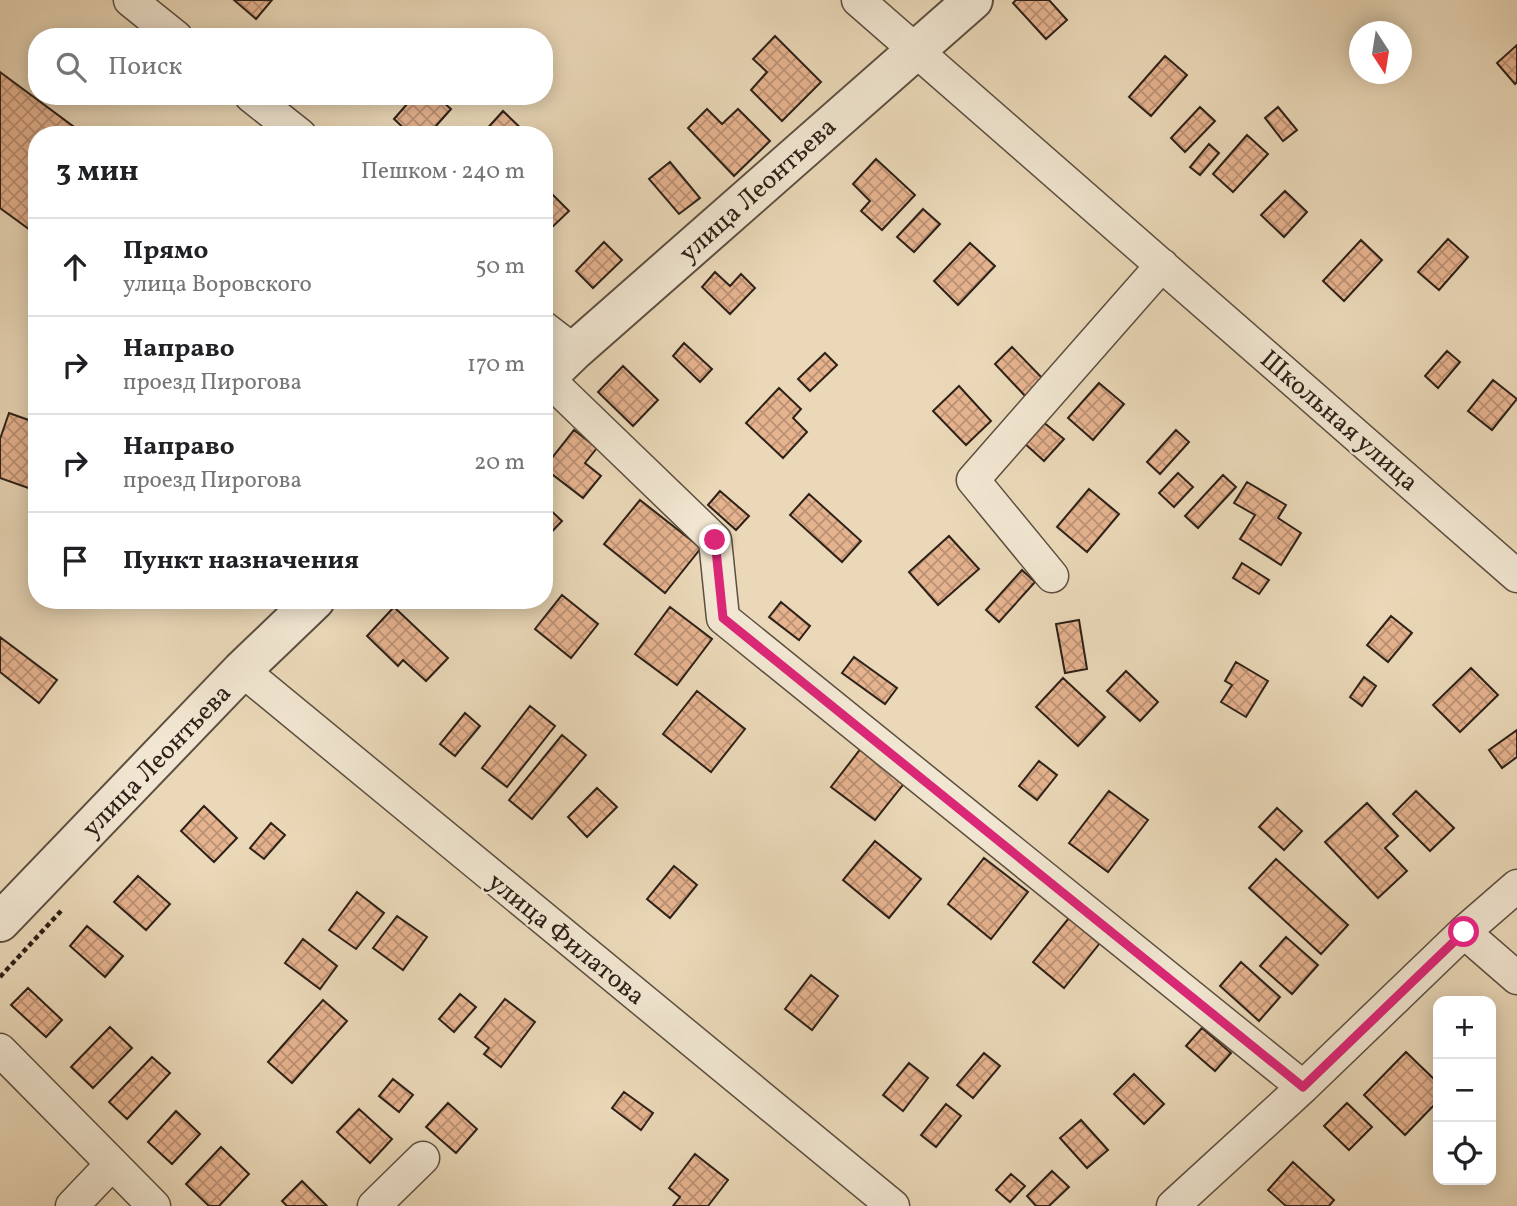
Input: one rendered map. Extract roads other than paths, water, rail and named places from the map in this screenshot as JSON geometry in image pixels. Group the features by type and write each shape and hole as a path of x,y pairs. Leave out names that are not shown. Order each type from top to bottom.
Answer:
{"street":[{"path":"130,0 165,28"},
{"name":"Школьная улица","path":"858,0 1517,576"},
{"name":"улица Леонтьева","path":"553,372 973,0"},
{"path":"262,105 289,126"},
{"path":"1052,576 973,480 1162,265"},
{"path":"553,335 574,351"},
{"path":"553,386 715,540 723,618 1303,1087"},
{"name":"улица Леонтьева","path":"0,922 242,670 306,609"},
{"name":"улица Филатова","path":"242,670 893,1206"},
{"path":"1173,1206 1303,1087 1464,932 1517,886"},
{"path":"1464,932 1517,978"},
{"path":"0,1050 153,1206"},
{"path":"374,1206 423,1158"},
{"path":"72,1206 112,1164"}]}
